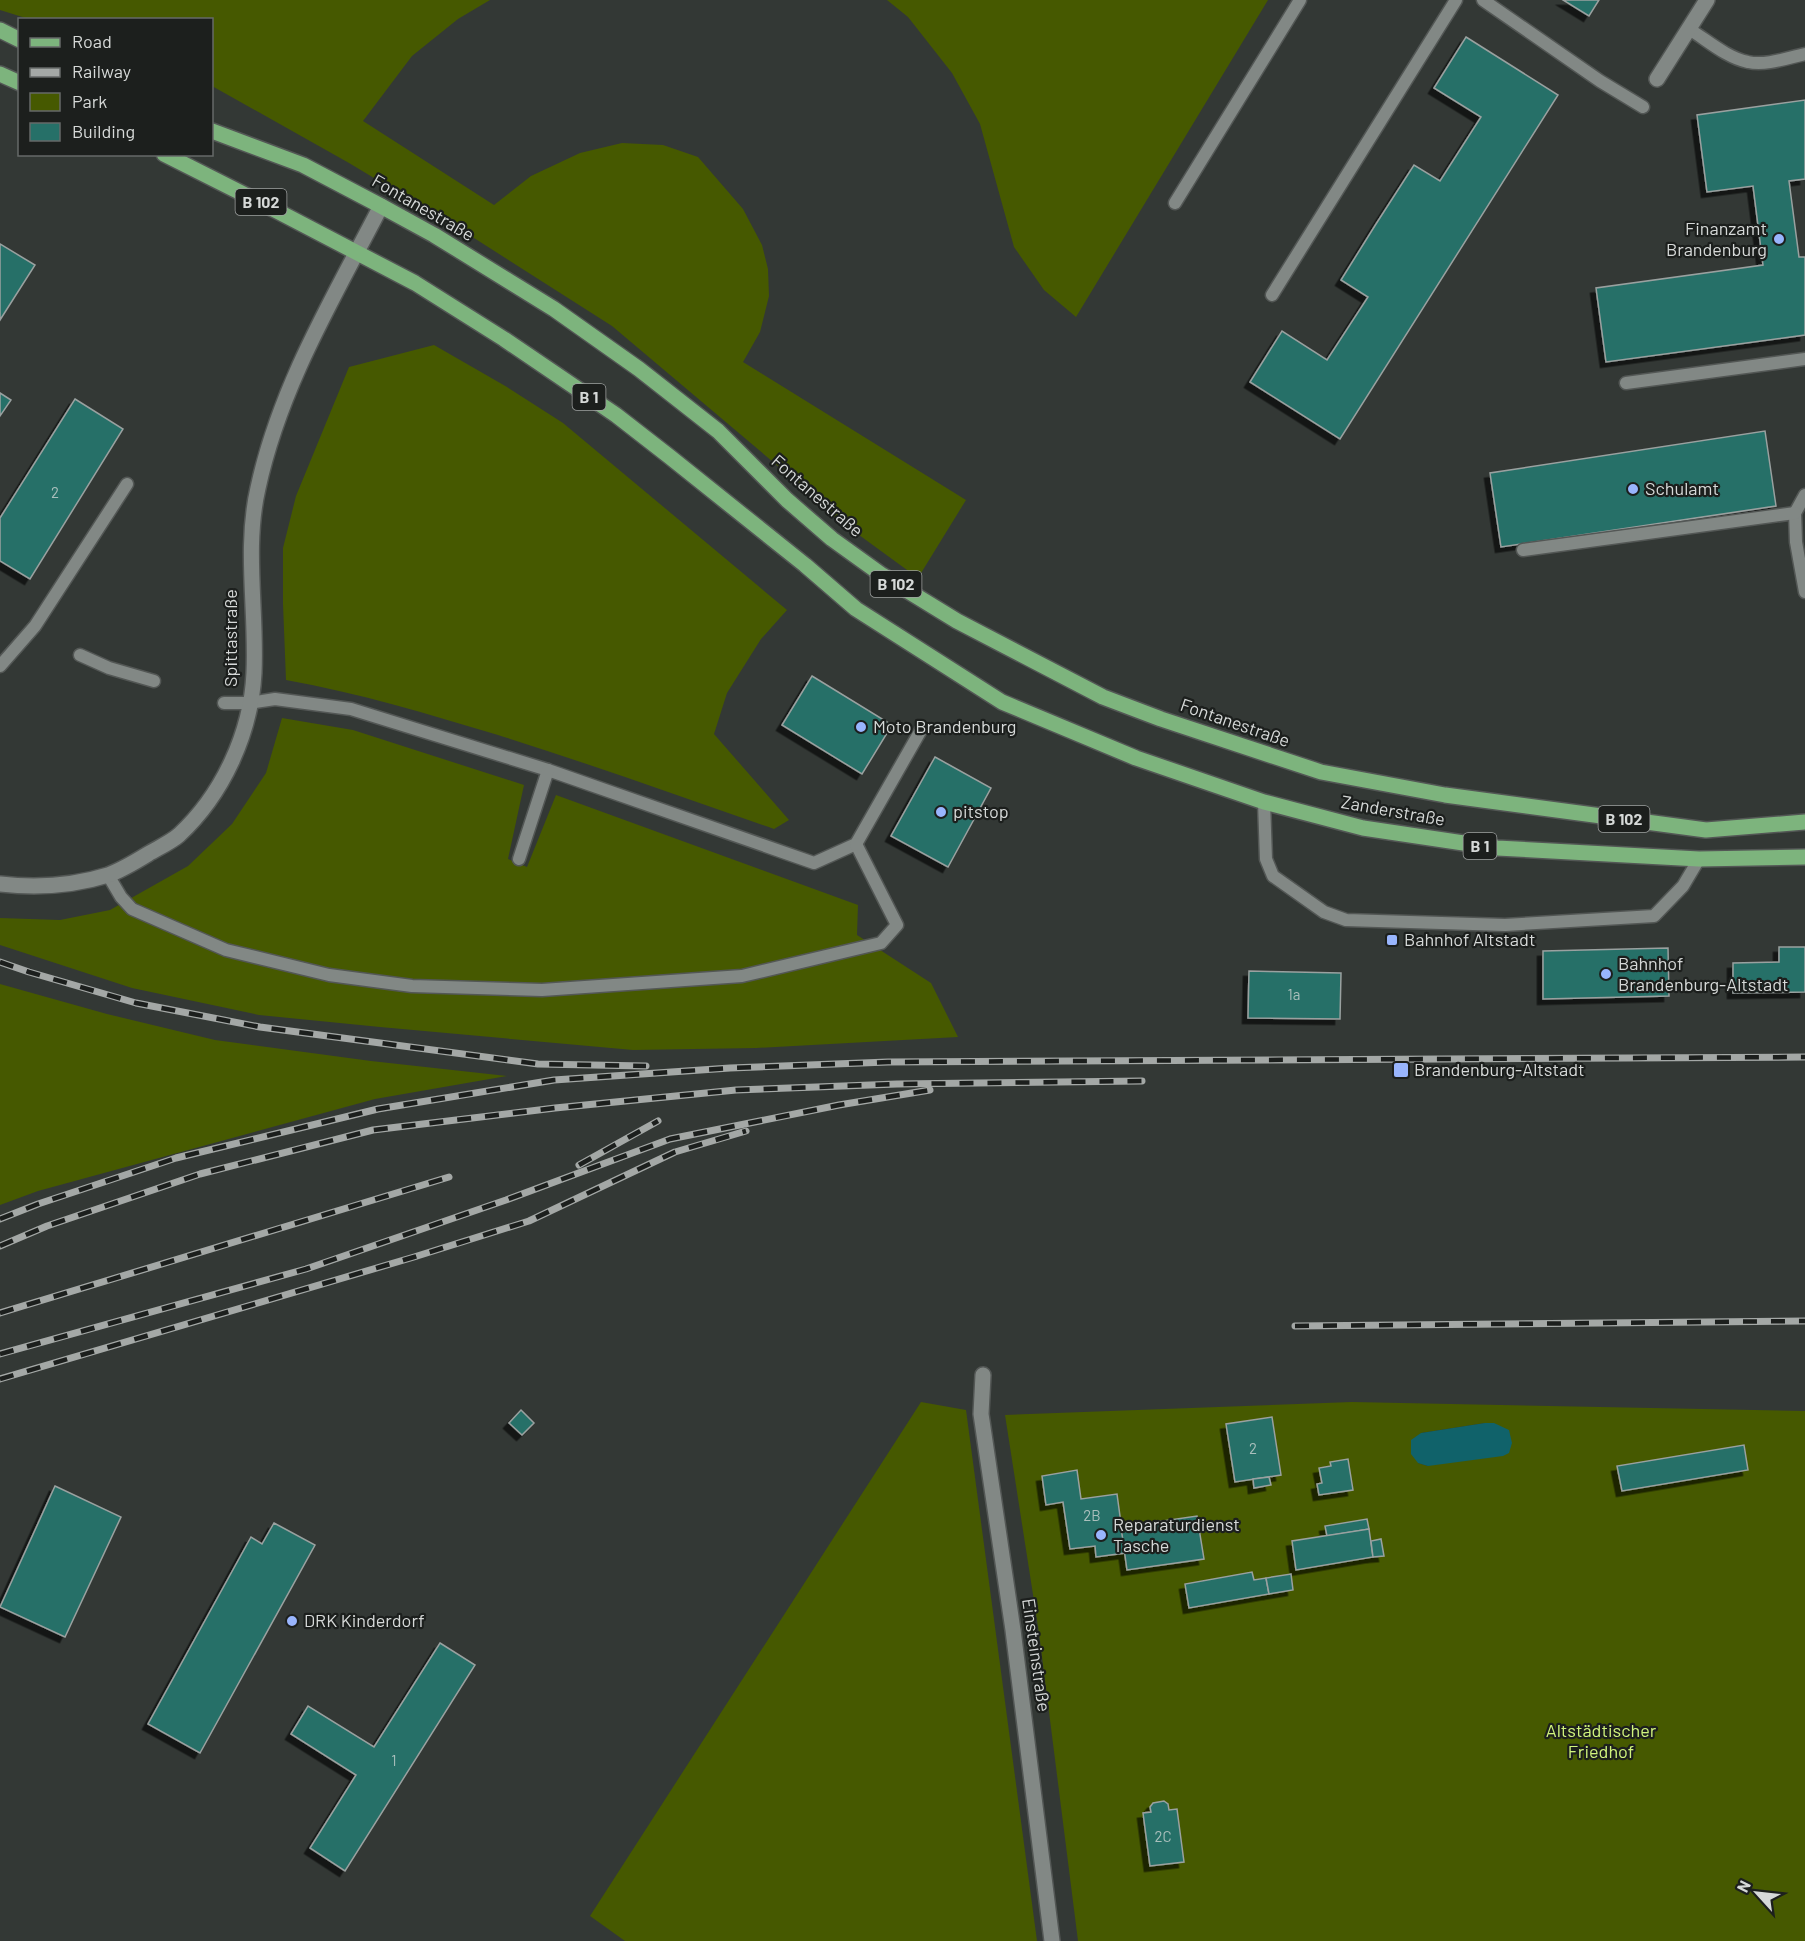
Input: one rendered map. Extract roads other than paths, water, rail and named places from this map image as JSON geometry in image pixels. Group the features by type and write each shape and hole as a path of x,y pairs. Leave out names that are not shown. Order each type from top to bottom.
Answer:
{"main road":[{"path":"0,30 18,38"},
{"path":"0,74 18,82"},
{"name":"Fontanestraße","path":"213,131 303,165 435,235 554,309 639,369 718,431 788,500 832,538 882,575 957,621 1103,697 1161,719 1321,772 1444,795"},
{"name":"B 102","path":"168,156 357,253"},
{"name":"B 1","path":"357,253 460,311 616,415 805,565 856,609 1002,702 1136,758 1264,801"},
{"name":"Zanderstraße","path":"1444,795 1706,830 1805,822"},
{"name":"Zanderstraße","path":"1264,801 1364,828 1497,848 1699,859 1805,857"}],"street":[{"path":"1658,80 1707,0"},
{"name":"Spittastraße","path":"0,884 26,887 65,884 108,875 129,865 178,836 206,805 228,770 242,734 254,675 252,522 265,459 281,406 296,371 381,206"},
{"name":"Einsteinstraße","path":"983,1375 981,1414 1013,1630 1052,1941"}],"lane":[{"path":"1175,203 1300,0"},
{"path":"1272,295 1456,0"},
{"path":"1483,0 1600,81 1643,106"},
{"path":"1689,29 1726,52 1748,62 1762,63 1805,54"},
{"path":"1626,383 1805,359"},
{"path":"0,666 35,626 127,484"},
{"path":"1805,495 1795,513 1796,543 1805,592"},
{"path":"1523,550 1795,513"},
{"path":"80,655 109,668 154,681"},
{"path":"224,703 249,703 275,699 351,709 548,770 814,863 856,844 921,730"},
{"path":"519,859 548,770"},
{"path":"1264,801 1266,859 1273,876 1323,912 1346,920 1505,925 1654,916 1683,886 1699,859"},
{"path":"108,875 121,897 132,909 226,950 329,975 412,986 542,990 742,976 881,943 897,925 856,844"}],"water":[{"path":"1494,1423 1509,1430 1512,1443 1509,1453 1503,1456 1428,1466 1418,1463 1411,1454 1411,1440 1421,1433"}],"railway":[{"path":"0,962 136,1003 260,1027 538,1064 646,1066"},
{"path":"0,1219 176,1158 378,1109 554,1080 730,1068 888,1062 1805,1057"},
{"path":"0,1246 47,1226 200,1174 373,1130 555,1108 736,1090 897,1084 1142,1081"},
{"path":"0,1354 306,1269 506,1200 670,1139 839,1105 930,1090"},
{"path":"579,1165 658,1121"},
{"path":"0,1379 529,1221 675,1152 746,1131"},
{"path":"0,1313 449,1177"},
{"path":"1295,1326 1805,1321"}],"place":[{"name":"Finanzamt Brandenburg","path":"1779,239"},
{"name":"Schulamt","path":"1633,489"},
{"name":"Moto Brandenburg","path":"861,727"},
{"name":"pitstop","path":"941,812"},
{"name":"Bahnhof Altstadt","path":"1392,940"},
{"name":"Bahnhof Brandenburg-Altstadt","path":"1606,974"},
{"name":"Brandenburg-Altstadt","path":"1401,1070"},
{"name":"Reparaturdienst Tasche","path":"1101,1535"},
{"name":"DRK Kinderdorf","path":"292,1621"}],"park label":[{"name":"Altstädtischer Friedhof","path":"1601,1741"}]}
